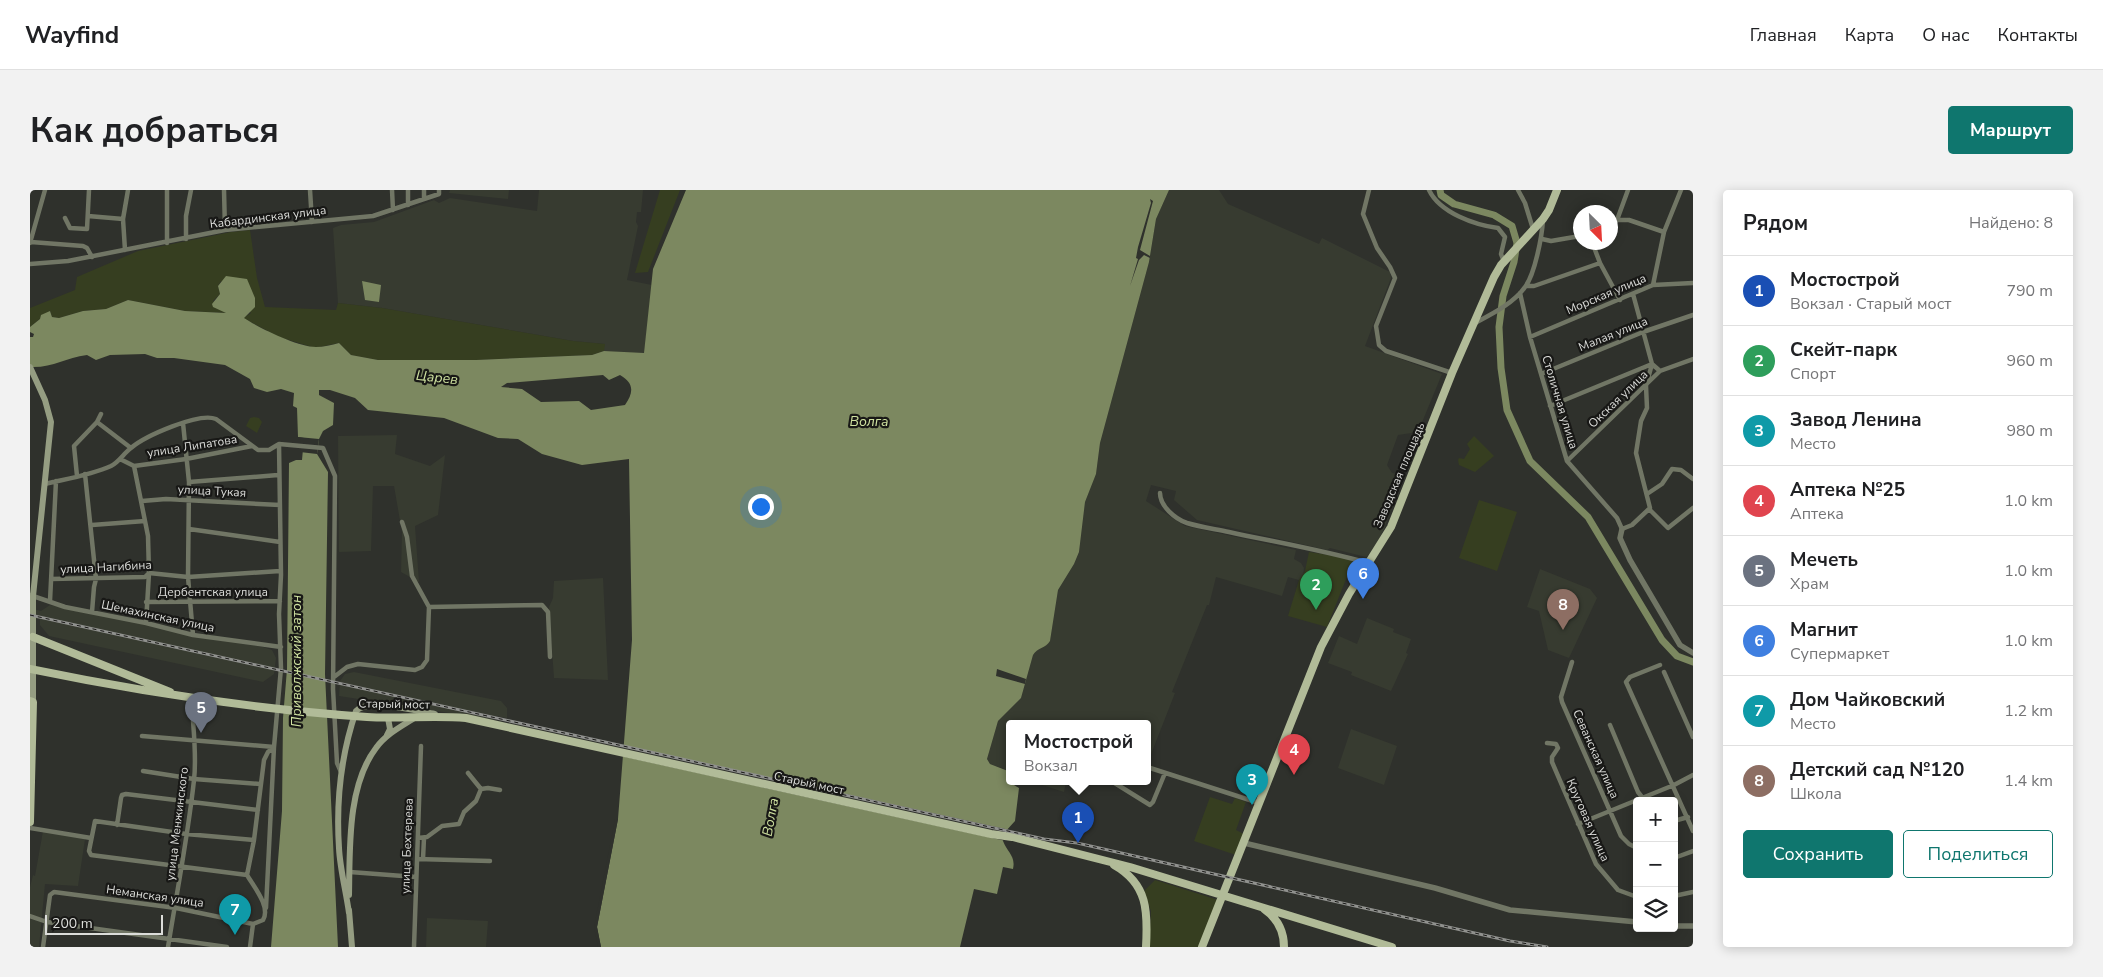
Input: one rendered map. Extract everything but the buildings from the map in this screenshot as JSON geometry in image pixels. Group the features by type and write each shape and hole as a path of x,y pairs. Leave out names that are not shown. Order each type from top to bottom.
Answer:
{"main road":[{"name":"Заводская площадь","path":"1202,947 1321,646 1340,609 1391,526 1452,373 1473,324 1503,263 1549,210 1556,190"},
{"path":"30,368 45,400 51,422 32,596 30,822"},
{"path":"32,637 183,697"},
{"path":"30,669 125,688 183,697"},
{"name":"Старый мост","path":"183,697 367,717 388,718 416,714 445,716 496,724 667,759 992,831 1098,858"},
{"path":"352,947 349,912 339,850 338,798 341,772 352,722 356,711 360,707 371,704 416,714"},
{"path":"385,738 416,714"},
{"path":"349,912 351,831 358,790 370,756 390,729 388,718"},
{"path":"1098,858 1392,947"},
{"path":"1098,858 1124,872 1140,891 1146,909 1146,947"},
{"path":"1256,905 1274,918 1283,936 1284,947"}],"street":[{"path":"46,190 30,243 83,246 87,248 92,257"},
{"path":"65,218 70,228 87,230 89,190"},
{"path":"125,250 124,219 128,190"},
{"path":"167,190 167,243"},
{"path":"186,239 186,216 192,190"},
{"path":"224,190 225,230"},
{"path":"310,190 312,222"},
{"path":"392,190 393,210"},
{"path":"408,190 408,205"},
{"path":"424,190 424,199"},
{"path":"1369,190 1363,214 1377,248 1395,278 1376,326 1378,345 1386,351 1452,373"},
{"path":"1429,190 1435,200 1443,207 1477,223 1498,228 1504,237 1501,254 1503,263"},
{"path":"1518,190 1525,203 1532,231"},
{"path":"1618,217 1628,190"},
{"path":"1653,285 1664,232 1681,190"},
{"name":"Кабардинская улица","path":"30,264 92,257 225,230 373,216 408,205 439,192"},
{"path":"88,216 124,219"},
{"path":"1473,324 1509,302 1527,286 1542,239 1543,218"},
{"path":"1618,220 1629,220 1664,232"},
{"path":"1542,239 1551,240 1573,237"},
{"path":"1595,250 1620,300"},
{"path":"1527,286 1534,286 1600,262"},
{"name":"Морская улица","path":"1530,337 1653,285 1693,282"},
{"name":"Столичная улица","path":"1520,293 1530,337 1567,461 1617,518 1622,529"},
{"path":"1633,294 1652,364 1646,386 1646,408 1641,422 1636,453 1650,510 1668,528 1693,508"},
{"name":"Малая улица","path":"1541,374 1643,332 1693,315"},
{"path":"1652,364 1660,371 1693,358"},
{"path":"1550,406 1652,364"},
{"name":"Окская улица","path":"1567,461 1660,371"},
{"path":"77,476 74,446 97,422 101,414"},
{"path":"44,484 111,466 149,435 183,423 210,417 252,446"},
{"path":"97,422 131,448"},
{"path":"183,423 189,482 188,577 193,635"},
{"path":"250,947 253,924 262,920 265,913 274,747 281,668 278,614 280,602 279,444"},
{"name":"улица Липатова","path":"134,466 186,459 252,446 266,451 279,444 320,447 335,476 334,677"},
{"path":"120,459 134,466 148,536 149,574 146,623"},
{"path":"1647,494 1662,484 1672,469 1682,470 1693,479"},
{"path":"85,474 92,524 96,579 92,612"},
{"path":"189,482 278,475"},
{"path":"50,601 56,481"},
{"path":"1160,493 1161,502 1173,514 1186,522 1269,541 1324,551 1368,563"},
{"name":"улица Тукая","path":"142,501 189,499 280,505"},
{"path":"1650,510 1632,525 1622,529 1620,538 1630,560 1680,645 1693,653"},
{"path":"92,524 144,520"},
{"path":"341,772 337,763 334,677 347,667 358,664 414,670 422,667 427,660 429,608 412,576 407,537 402,522"},
{"path":"189,530 280,542"},
{"name":"улица Нагибина","path":"51,579 145,577 149,574 188,577 280,571"},
{"name":"Шемахинская улица","path":"32,596 65,607 146,623 193,635 281,647"},
{"name":"Дербентская улица","path":"146,602 280,602"},
{"path":"429,608 542,606 548,612 550,657"},
{"name":"Севанская улица","path":"1572,662 1561,697 1562,702 1621,836 1633,846"},
{"path":"1660,665 1630,677 1626,682 1674,785 1693,831"},
{"path":"1664,672 1693,737"},
{"name":"улица Менжинского","path":"168,947 176,908 194,779 195,741 192,703"},
{"path":"1610,725 1638,792 1642,797"},
{"path":"142,736 274,747"},
{"name":"Круговая улица","path":"1548,743 1556,744 1558,748 1552,757 1552,762 1591,855 1602,873 1618,890 1633,896"},
{"name":"улица Бехтерева","path":"414,947 416,877 420,859 418,838 421,746"},
{"path":"265,913 261,899 247,875 254,840 260,784 266,756 274,747"},
{"path":"1151,769 1259,803"},
{"path":"142,771 194,779 260,784"},
{"path":"468,773 481,789"},
{"path":"1118,785 1150,805 1165,774"},
{"path":"1648,797 1693,775"},
{"path":"418,838 424,838 442,826 459,824 464,812 476,801 481,789"},
{"path":"481,789 500,790"},
{"path":"117,825 122,795 258,810"},
{"path":"1578,824 1633,803"},
{"path":"1678,820 1688,817"},
{"path":"247,875 182,868 89,854 91,838 95,821 186,834 254,840"},
{"path":"30,828 91,838"},
{"path":"424,838 420,859 490,860"},
{"path":"1244,843 1435,888 1510,910 1633,922"},
{"path":"1678,857 1693,851"},
{"path":"350,872 416,877"},
{"path":"1678,895 1693,892"},
{"name":"Неманская улица","path":"47,922 50,895 53,893 176,908 253,924"},
{"path":"30,916 47,922 227,947"},
{"path":"43,947 47,922"},
{"path":"1678,926 1693,926"}],"shaded area":[{"path":"450,190 509,190 508,199 449,193"},
{"path":"539,190 643,190 641,212 637,212 636,222 638,226 627,280 652,285 644,354 604,351 604,344 573,341 382,308 338,303 333,228 341,225 374,222 434,200 439,203 450,198 537,211"},
{"path":"660,190 680,190 648,272 635,273"},
{"path":"1169,190 1219,190 1228,204 1319,244 1322,238 1390,272 1391,278 1365,346 1442,374 1418,432 1398,435 1387,465 1392,473 1398,474 1400,480 1385,527 1373,551 1366,557 1330,548 1327,550 1197,520 1174,500 1176,491 1151,485 1146,501 1185,526 1296,550 1294,559 1301,563 1304,568 1303,576 1299,580 1288,577 1282,596 1216,577 1209,605 1207,605 1172,692 1175,693 1151,754 1151,720 1006,720 1006,771 990,764 987,759 998,721 1021,698 1033,655 1050,641 1058,590 1079,552 1085,502 1096,474 1100,443 1149,262 1156,219"},
{"path":"250,230 257,278 265,307 336,310 338,303 382,308 573,341 605,344 604,351 592,355 476,360 378,360 351,355 339,343 315,348 279,337 243,318 251,313 221,281 218,286 220,294 213,301 228,313 185,311 128,300 106,309 83,311 59,318 52,317 50,311 30,327 30,308 75,290 77,277 138,251 231,232"},
{"path":"250,418 259,418 262,422 257,433 246,426"},
{"path":"397,435 395,454 430,466 445,455 438,515 415,526 419,582 401,572 402,532 394,486 373,486 371,551 339,552 338,436"},
{"path":"1474,436 1494,456 1475,472 1459,465 1458,460 1459,458 1464,459 1470,449 1467,444"},
{"path":"1479,500 1517,512 1497,571 1459,558"},
{"path":"1309,552 1354,559 1327,627 1288,616 1299,580 1305,571"},
{"path":"1540,569 1590,589 1597,598 1569,658 1548,650 1539,611 1527,607"},
{"path":"603,578 608,680 554,678 549,607 553,598 554,581"},
{"path":"50,605 263,647 272,650 276,658 274,674 263,682 49,636 40,625 40,619 30,618 30,608 41,611"},
{"path":"1367,618 1394,629 1393,632 1411,639 1406,653 1408,654 1391,691 1351,675 1352,672 1328,663 1339,636 1357,644"},
{"path":"354,672 501,701 507,708 507,718 496,716 495,720 339,696 340,681 345,674"},
{"path":"1351,729 1397,746 1384,785 1338,768"},
{"path":"1042,785 1065,785 1064,792"},
{"path":"1210,797 1232,804 1235,798 1246,802 1236,830 1244,834 1236,855 1194,841"},
{"path":"43,831 85,839 78,886 45,884 39,947 30,947 30,887 33,875 35,876"},
{"path":"1155,880 1218,900 1199,947 1149,947 1151,911 1144,891"},
{"path":"427,918 488,921 486,947 426,947"}],"water":[{"name":"Волга","path":"686,190 1169,190 1156,219 1149,262 1100,443 1096,474 1085,502 1079,552 1058,590 1050,641 1033,655 1021,698 998,721 987,759 990,764 1006,770 1006,785 1014,785 1019,788 1015,821 1005,832 1003,841 1012,857 1013,869 1003,867 997,894 974,889 960,947 601,947 597,927 618,819 632,640 629,459 582,465 542,454 518,439 498,438 444,418 368,410 355,398 330,390 319,390 319,395 334,403 333,425 323,431 319,439 317,454 328,472 325,674 338,947 271,947 282,811 283,718 287,669 289,463 302,460 304,438 298,437 297,408 293,406 294,393 281,389 267,392 254,388 250,379 225,365 174,358 157,358 145,354 110,355 96,360 87,355 46,366 30,367 30,337 33,337 34,334 30,332 30,327 40,319 41,315 50,311 52,317 59,318 83,311 106,309 128,300 185,311 226,313 213,307 212,304 220,294 218,286 226,276 247,279 255,298 255,307 244,318 269,332 308,346 328,346 339,343 351,355 378,360 476,360 592,355 604,351 644,353 653,269","holes":["603,375 609,380 620,375 628,381 631,388 630,396 625,405 591,410 579,401 541,402 522,389 501,387 507,383"]},
{"path":"362,281 381,285 379,302 365,300"}],"pier":[{"path":"1150,199 1153,201 1140,250 1150,256 1150,258 1144,255 1139,260 1130,286 1138,259 1136,258 1138,247 1151,203"},
{"path":"298,437 319,439 317,454 300,452 301,440"},
{"path":"997,669 1026,679 1025,684 996,676"},
{"path":"622,745 1010,830 1006,841 621,756"},
{"path":"615,819 618,819 597,927 601,947 598,947 594,927"}],"waterway":[{"path":"1440,190 1441,195 1454,204 1494,215 1512,226 1517,243 1514,262 1503,296 1499,327 1501,368 1507,410 1530,461 1588,517 1662,640 1677,656 1693,662"}],"railway":[{"path":"30,615 1044,839 1077,843 1510,941 1547,947"}],"place":[{"name":"Магнит","path":"1363,599"},
{"name":"Скейт-парк","path":"1316,610"},
{"name":"Детский сад №120","path":"1563,630"},
{"name":"Мечеть","path":"201,733"},
{"name":"Аптека №25","path":"1294,775"},
{"name":"Завод Ленина","path":"1252,805"},
{"name":"Мостострой","path":"1078,843"},
{"name":"Дом Чайковский","path":"235,935"}],"water label":[{"name":"Царев","path":"437,377"},
{"name":"Приволжский затон","path":"296,661"}]}
